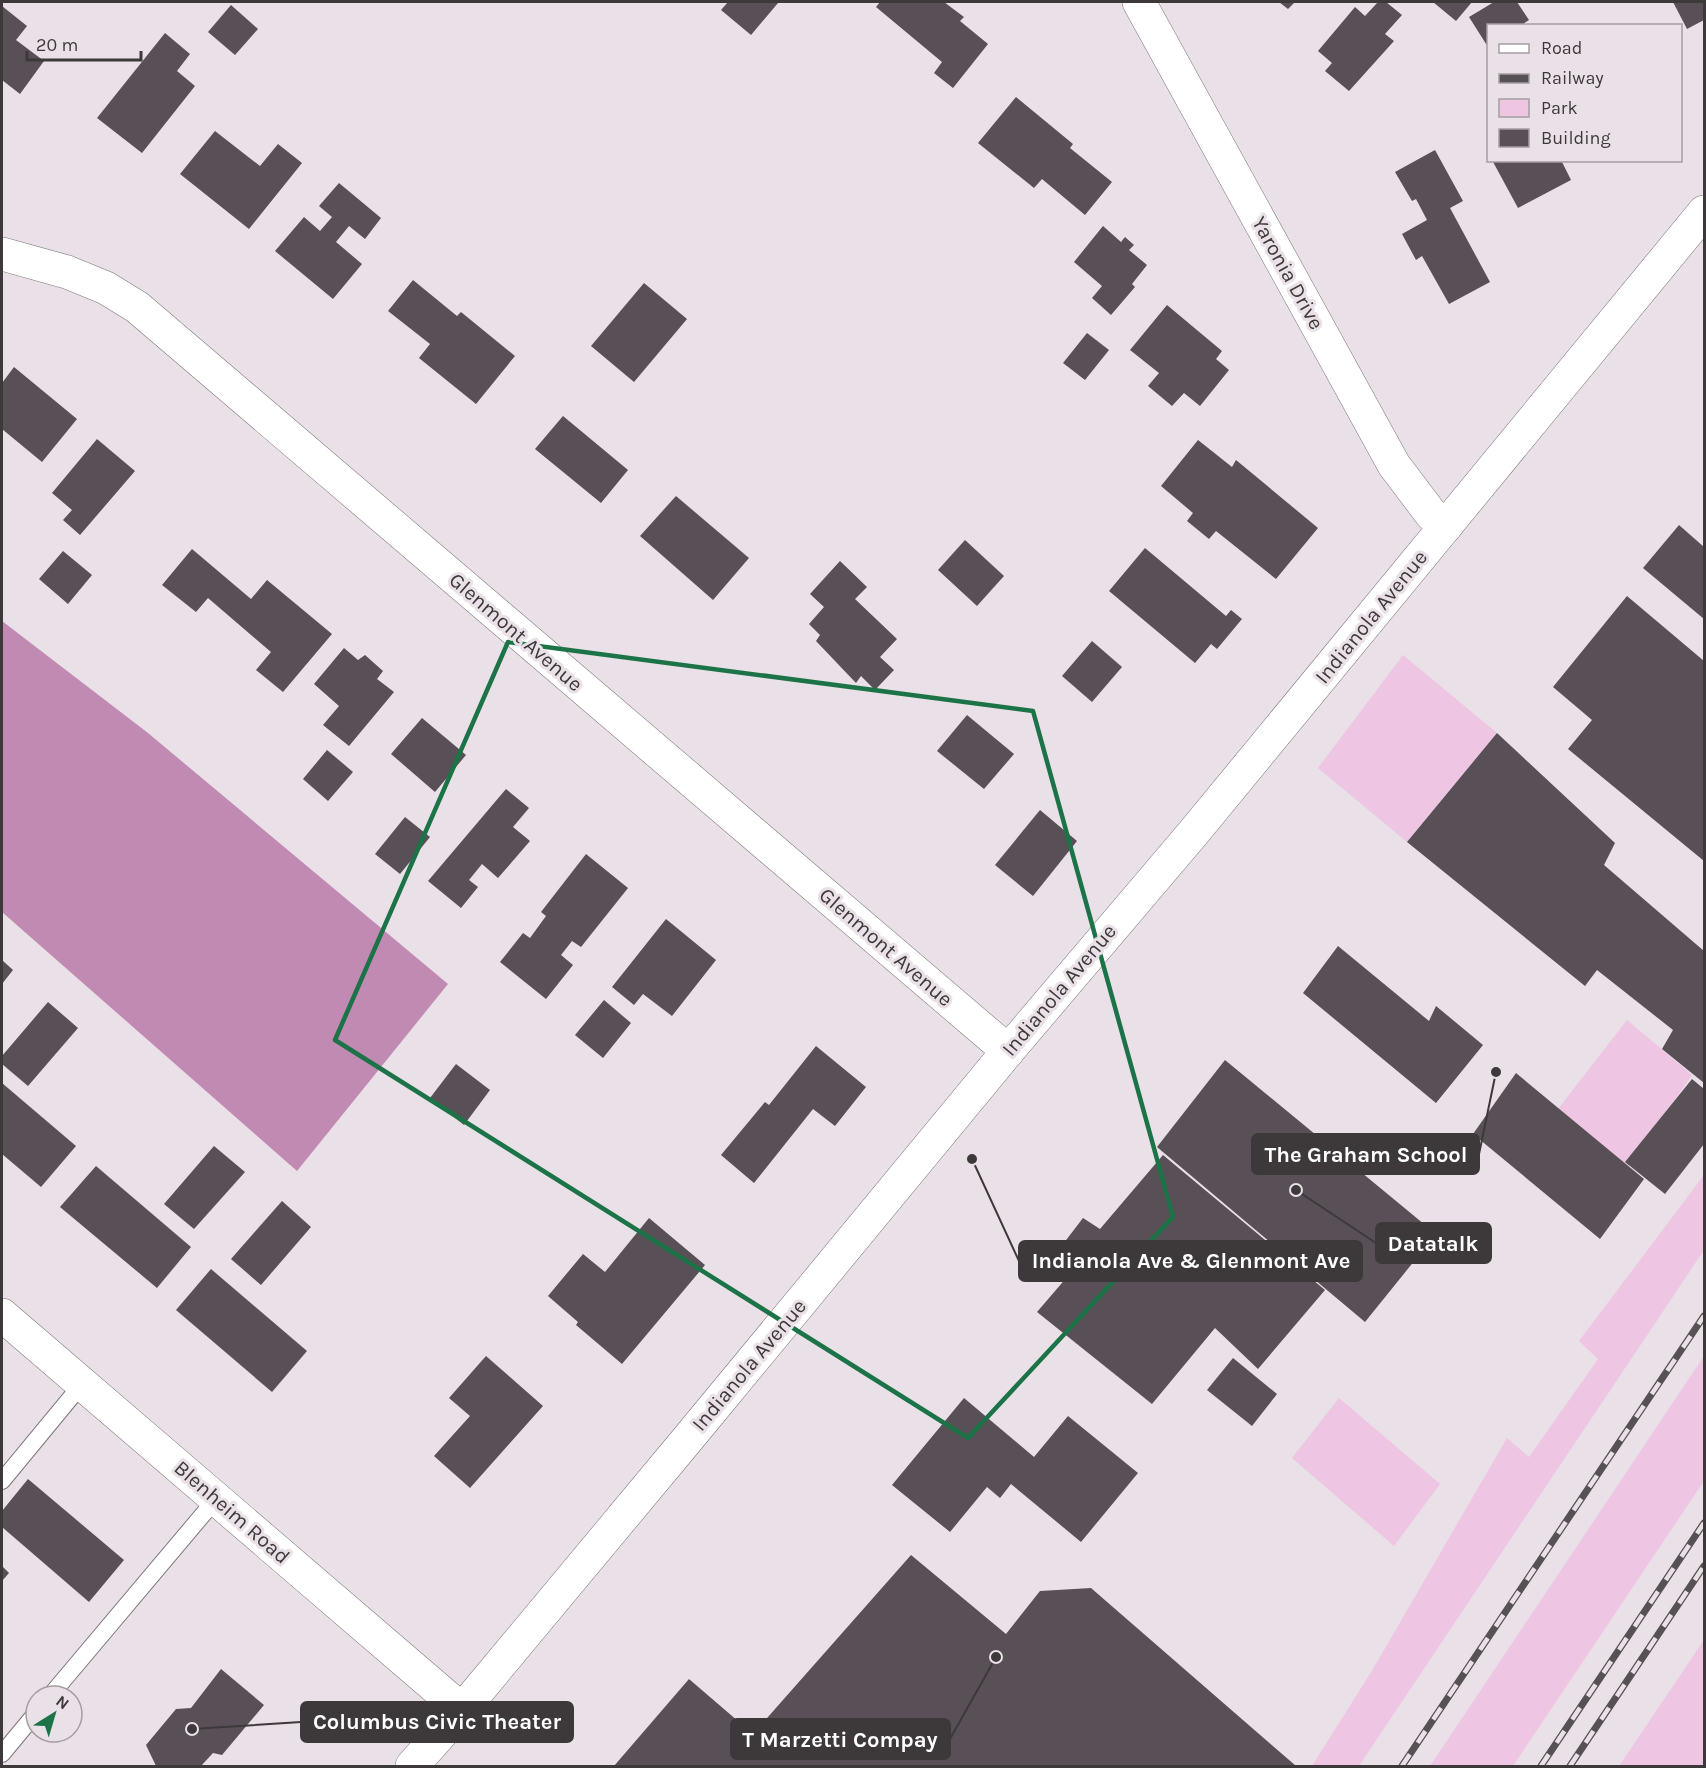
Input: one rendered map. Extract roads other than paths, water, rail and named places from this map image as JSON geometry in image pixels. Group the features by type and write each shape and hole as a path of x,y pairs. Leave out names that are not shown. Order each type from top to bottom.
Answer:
{"street":[{"name":"Yaronia Drive","path":"1137,5 1394,465 1431,514 1446,526"},
{"name":"Indianola Avenue","path":"412,1767 462,1710 1008,1051 1194,832 1704,212"},
{"name":"Glenmont Avenue","path":"2,254 68,272 106,288 137,307 1008,1051"},
{"name":"Blenheim Road","path":"2,1315 462,1710"}],"lane":[{"path":"2,1481 82,1384"},
{"path":"61,1684 216,1499"},
{"path":"2,1754 24,1727"}],"railway":[{"path":"1402,1766 1704,1316"},
{"path":"1541,1766 1704,1523"},
{"path":"1570,1766 1704,1566"}],"place":[{"name":"The Graham School","path":"1496,1072"},
{"name":"Indianola Ave & Glenmont Ave","path":"972,1159"},
{"name":"Datatalk","path":"1296,1190"},
{"name":"T Marzetti Compay","path":"996,1657"},
{"name":"Columbus Civic Theater","path":"192,1729"}]}
